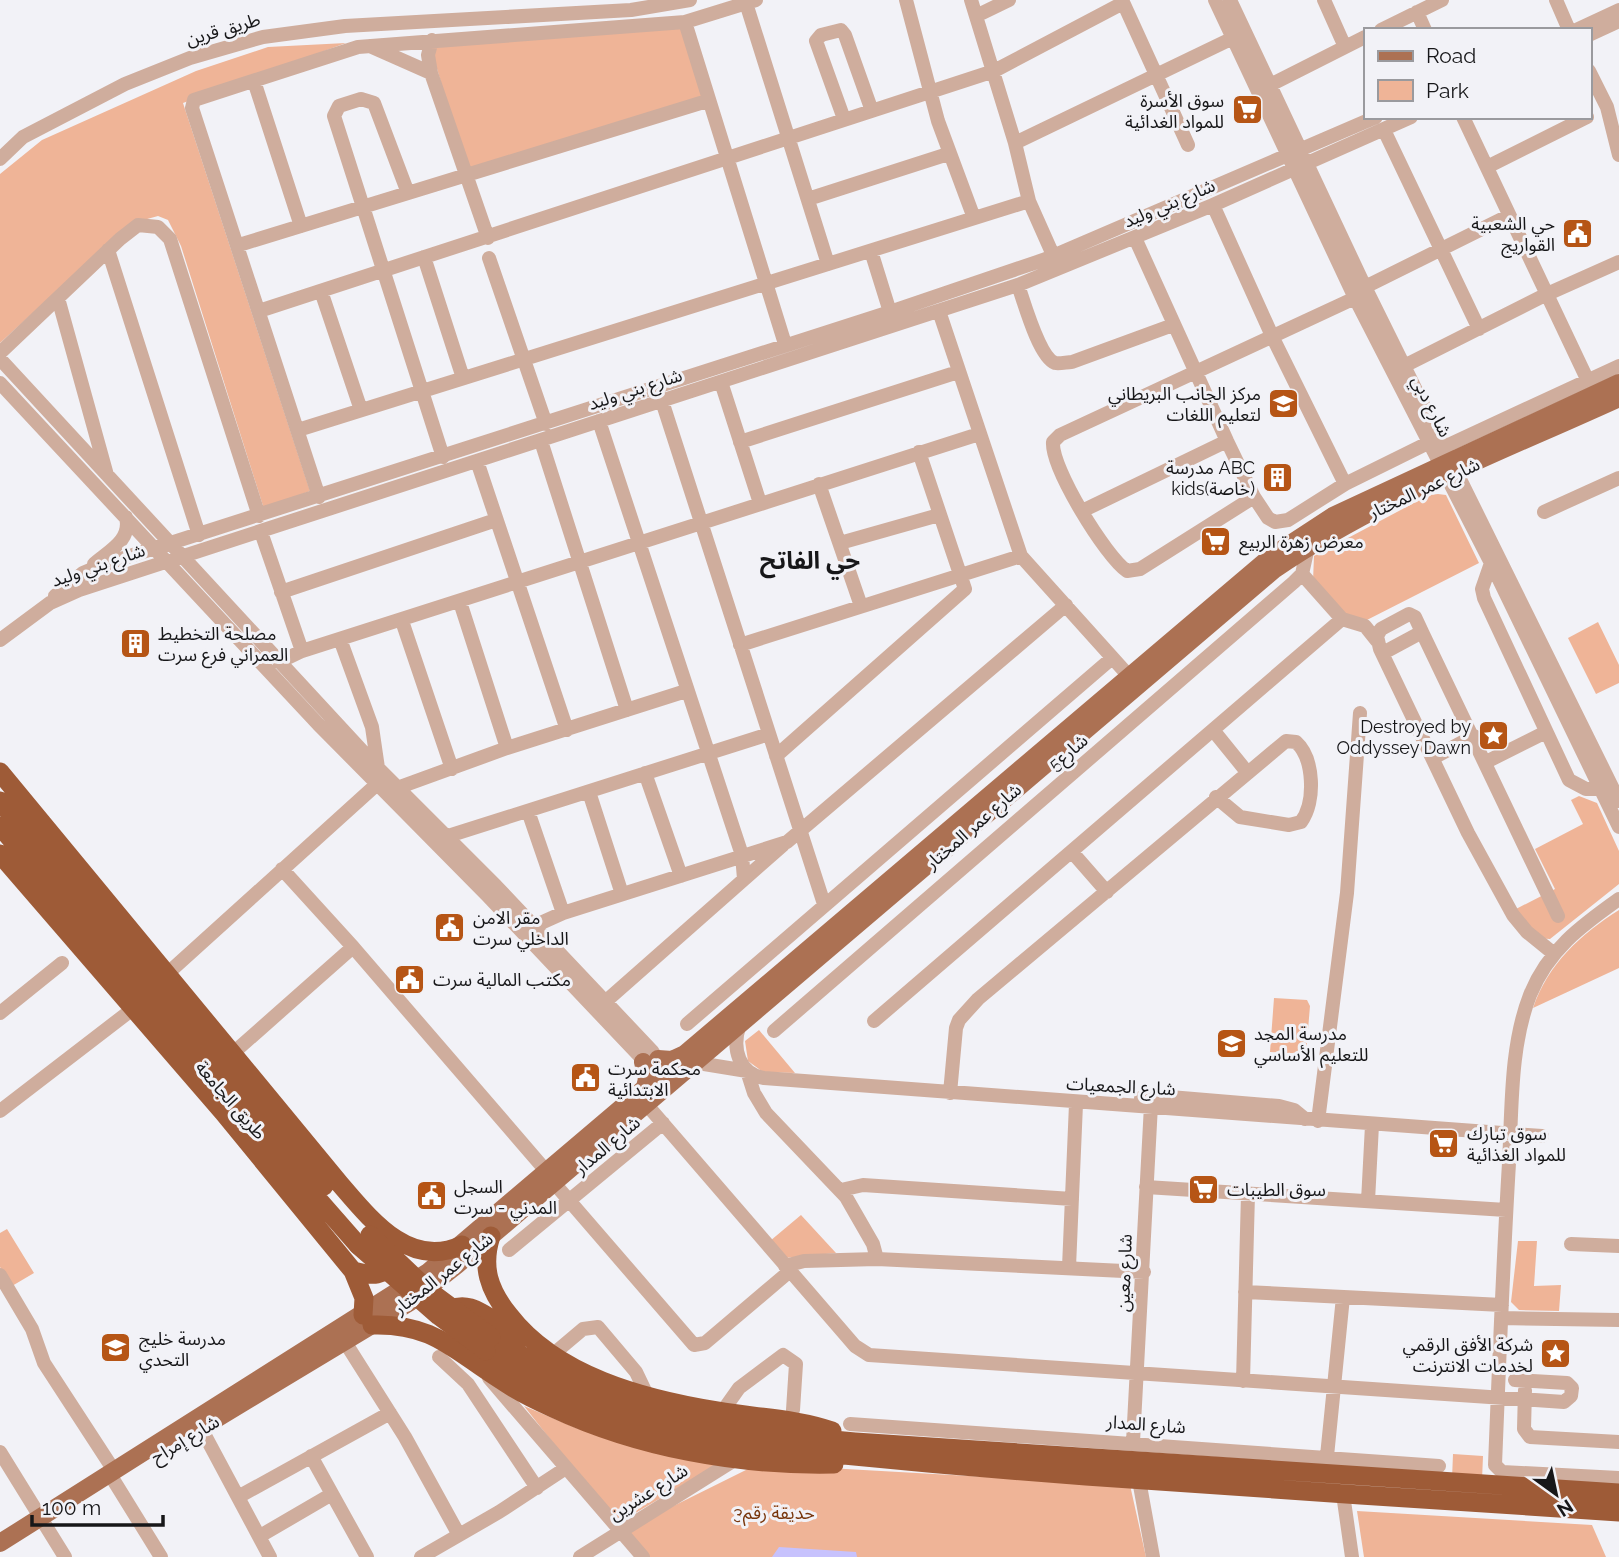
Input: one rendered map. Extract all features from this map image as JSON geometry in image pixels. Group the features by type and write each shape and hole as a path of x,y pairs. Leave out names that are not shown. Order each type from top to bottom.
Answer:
{"highway":[{"path":"0,772 346,1191 391,1238 431,1253 462,1245"},
{"path":"0,802 364,1240 429,1291 535,1399 595,1426 638,1440 736,1459 830,1465 873,1458"},
{"name":"طريق الجامعة","path":"0,826 142,1005 364,1240"},
{"path":"0,854 142,1005 193,1078 353,1271 363,1298 367,1320 404,1326 550,1372 643,1410 739,1431 852,1433 1619,1493"},
{"path":"491,1236 486,1260 489,1282 504,1309 530,1339 551,1356 647,1395 722,1412 852,1433"},
{"path":"353,1271 373,1276 388,1269 396,1254 391,1238"},
{"path":"439,1336 440,1322 446,1313 464,1306 478,1310 514,1335 530,1339"},
{"path":"487,1352 555,1391 658,1429 732,1443 873,1458 1139,1480 1619,1512"}],"main road":[{"path":"645,1098 647,1079 672,1060 693,1058 1235,584 1333,516 1619,383"},
{"name":"شارع عمر المختار","path":"367,1320 550,1178 645,1098 660,1069 693,1058 738,1027 1242,595 1308,547 1382,506 1449,464 1619,398"},
{"name":"شارع عمر المختار","path":"367,1320 416,1297 491,1236 550,1178"},
{"name":"شارع إمراح","path":"114,1475 201,1428 345,1342 367,1320"},
{"name":"شارع إمراح","path":"0,1557 43,1522 114,1475 367,1320"},
{"name":"شارع إمراح","path":"0,1543 43,1522"}],"street":[{"name":"طريق قرين","path":"0,159 23,138 125,84 190,58 263,37 345,26 631,10 690,0"},
{"path":"906,0 948,154 974,218"},
{"path":"971,0 1015,143 1029,201 1059,270"},
{"path":"976,16 1009,0"},
{"name":"شارع دبي","path":"1214,0 1298,161 1428,443 1449,464 1610,786 1619,827"},
{"name":"شارع دبي","path":"1230,0 1270,85 1298,161"},
{"path":"1324,0 1345,47"},
{"path":"1385,28 1442,0"},
{"path":"1556,0 1568,28"},
{"path":"259,311 994,71 1122,1 1188,145"},
{"path":"319,497 239,245 192,108 197,98 369,45 685,22 751,2 788,139 828,264"},
{"path":"1580,28 1619,10"},
{"path":"1418,12 1424,28"},
{"path":"685,22 707,101 785,344"},
{"path":"1591,34 1619,22"},
{"path":"844,119 816,41 821,35 841,30 845,35 872,111"},
{"path":"1015,143 1233,38"},
{"path":"1270,85 1364,38"},
{"path":"432,40 428,55 431,73 488,238"},
{"path":"369,45 431,73"},
{"path":"1591,74 1613,104 1619,155"},
{"path":"254,81 302,226"},
{"path":"408,193 374,103 361,99 339,106 334,116 443,457"},
{"path":"239,245 707,101"},
{"path":"1591,115 1613,104"},
{"name":"شارع بني وليد","path":"50,603 79,590 1018,285 1213,205 1380,123 1400,119"},
{"path":"1464,119 1588,381"},
{"path":"1487,167 1584,119"},
{"path":"1380,123 1479,329"},
{"path":"808,199 948,154"},
{"name":"شارع بني وليد","path":"50,603 83,573 890,312 1054,255 1298,161"},
{"path":"298,430 1029,201"},
{"path":"1213,205 1273,338 1345,484"},
{"path":"1254,497 1133,572 1123,568 1082,511 1060,473 1052,447 1055,438 1273,338 1508,216"},
{"path":"0,353 138,225 158,227 170,239 259,516"},
{"path":"1135,238 1227,441 1254,497 1268,518 1281,522 1345,484 1428,443"},
{"path":"108,250 199,535"},
{"path":"871,251 890,312"},
{"path":"424,257 463,378"},
{"path":"489,258 546,424"},
{"path":"1404,366 1545,295 1619,262"},
{"path":"1018,285 1039,342 1051,361 1058,364 1072,362 1173,325"},
{"path":"321,291 361,410"},
{"name":"شارع دبي","path":"1360,292 1404,366 1491,563 1619,802"},
{"path":"58,298 109,480"},
{"path":"939,311 1021,556 1128,675"},
{"path":"0,359 279,662 376,785 534,926 605,1002 660,1069"},
{"path":"1449,464 1588,381 1619,366"},
{"path":"740,442 958,372"},
{"path":"721,382 760,503"},
{"path":"0,383 166,562 323,720 378,768 446,837 492,891 660,1069"},
{"path":"662,401 824,904"},
{"path":"599,421 742,855 744,879"},
{"path":"279,662 302,651 979,434"},
{"path":"541,441 627,710"},
{"path":"1082,511 1227,441"},
{"path":"776,756 965,589 919,452"},
{"path":"477,461 567,730"},
{"path":"1544,512 1619,478"},
{"path":"819,484 861,606"},
{"path":"840,543 939,515"},
{"path":"83,573 123,539 127,532 126,517"},
{"path":"281,593 496,520"},
{"path":"261,531 302,651"},
{"path":"1308,547 1303,574 1342,619 1365,625 1380,647 1513,915 1527,932 1553,953"},
{"path":"740,645 1021,556"},
{"path":"1491,563 1482,589 1484,598 1569,780 1577,786 1610,786"},
{"name":"شارع5","path":"774,1031 1303,574"},
{"path":"460,602 507,748"},
{"path":"0,640 50,603"},
{"path":"605,1002 744,879 1066,605"},
{"path":"1380,647 1381,629 1409,614 1415,617 1558,916"},
{"path":"874,1021 1342,619"},
{"path":"402,621 453,769"},
{"path":"1380,647 1422,632"},
{"path":"340,639 372,727 378,768"},
{"path":"687,1024 1111,659"},
{"path":"397,788 507,748 686,691"},
{"path":"1126,1105 1138,1099 1158,1096 1279,1105 1312,1121 1347,893 1360,713"},
{"path":"1213,730 1247,772"},
{"path":"1486,762 1546,732"},
{"path":"446,837 768,734"},
{"path":"1433,758 1474,736"},
{"path":"950,1093 959,1020 978,999 1216,797 1286,741 1296,741 1307,755 1308,805 1301,822 1289,825 1240,817 1216,797"},
{"path":"645,773 681,876"},
{"path":"167,974 376,785"},
{"path":"589,792 622,894"},
{"path":"528,811 564,913"},
{"path":"534,926 564,913 787,842"},
{"path":"1072,852 1107,892"},
{"path":"282,869 353,947 694,1345 705,1343 788,1268 804,1261 877,1259 1144,1272"},
{"path":"1619,900 1584,924 1553,953 1538,978 1524,1014 1515,1070 1510,1134 1495,1465 1499,1471 1619,1478"},
{"path":"855,927 874,946"},
{"path":"232,1054 353,947"},
{"path":"0,1013 62,963"},
{"path":"0,1111 142,1005"},
{"path":"738,1027 736,1049 754,1093 766,1113 841,1190 873,1244 877,1259"},
{"name":"شارع الجمعيات","path":"693,1058 747,1071 764,1078 1076,1104 1151,1105 1312,1121 1542,1136"},
{"path":"645,1098 663,1123 855,1346 869,1355 1138,1374 1498,1398 1525,1399 1566,1402 1571,1396 1572,1388 1567,1383 1520,1381 1525,1399 1524,1429 1530,1437 1619,1442"},
{"path":"1069,1267 1076,1104"},
{"name":"شارع معين","path":"1133,1442 1151,1105"},
{"name":"شارع المدار","path":"509,1250 663,1123"},
{"path":"1368,1201 1372,1125"},
{"path":"841,1190 863,1185 1072,1199"},
{"path":"1146,1187 1506,1210"},
{"path":"1242,1381 1248,1194"},
{"path":"1571,1244 1619,1246"},
{"path":"0,1275 32,1329 44,1363 114,1475 161,1557"},
{"path":"1245,1292 1343,1297 1619,1320"},
{"path":"1327,1457 1343,1297"},
{"path":"551,1356 583,1329 598,1327 636,1371 647,1395"},
{"path":"345,1342 390,1413 459,1535"},
{"path":"487,1352 566,1468 643,1557"},
{"path":"722,1412 739,1388 783,1355 789,1356 796,1364 793,1410"},
{"path":"439,1357 468,1384 537,1488"},
{"path":"238,1497 390,1413"},
{"path":"201,1428 271,1557"},
{"name":"شارع المدار","path":"852,1433 1133,1442 1439,1466"},
{"path":"0,1452 65,1557"},
{"path":"311,1457 367,1557"},
{"name":"شارع عشرين","path":"580,1557 736,1459"},
{"path":"421,1557 566,1468"},
{"path":"1139,1480 1153,1557"},
{"path":"260,1536 332,1494"},
{"path":"1343,1494 1352,1557"}],"green space":[{"path":"684,22 709,102 469,179 431,48"},
{"path":"346,43 183,103 310,491 264,509 181,246 168,220 158,216 140,221 117,236 0,343 0,174 42,140 196,71 268,47"},
{"path":"1429,495 1446,495 1479,563 1361,623 1347,620 1313,581 1314,556"},
{"path":"1598,622 1619,665 1619,683 1596,694 1568,638"},
{"path":"1579,796 1597,803 1619,851 1619,884 1550,939 1545,938 1530,928 1516,909 1555,889 1535,849 1583,824 1571,800"},
{"path":"1619,910 1619,968 1533,1008 1547,978 1567,951"},
{"path":"1274,998 1307,1000 1310,1006 1306,1054 1270,1052"},
{"path":"759,1030 795,1073 763,1072 748,1061 745,1041"},
{"path":"801,1215 836,1253 785,1258 770,1241"},
{"path":"7,1229 34,1273 12,1286 0,1267 0,1233"},
{"path":"1518,1241 1537,1241 1534,1286 1561,1285 1559,1311 1519,1310 1511,1302"},
{"path":"524,1406 576,1428 718,1464 617,1524"},
{"path":"1453,1454 1483,1456 1482,1480 1452,1479"},
{"name":"حديقة رقم3","path":"758,1464 1130,1485 1146,1557 643,1557 621,1532"},
{"path":"1357,1511 1592,1525 1606,1557 1364,1557"}],"shaded area":[{"path":"779,1547 856,1552 857,1557 772,1557"}],"place":[{"name":"سوق الأسرة للمواد الغدائية","path":"1247,110"},
{"name":"حي الشعبية القواريج","path":"1578,233"},
{"name":"مركز الجانب البريطاني لتعليم اللغات","path":"1284,403"},
{"name":"مدرسة ABC kids(خاصة)","path":"1278,477"},
{"name":"معرض زهرة الربيع","path":"1216,541"},
{"name":"مصلحة التخطيط العمراني فرع سرت","path":"135,643"},
{"name":"Destroyed by Oddyssey Dawn","path":"1494,736"},
{"name":"مقر الامن الداخلي سرت","path":"450,927"},
{"name":"مكتب المالية سرت","path":"410,979"},
{"name":"مدرسة المجد للتعليم الأساسي","path":"1231,1043"},
{"name":"محكمة سرت الابتدائية","path":"585,1078"},
{"name":"سوق تبارك للمواد الغذائية","path":"1444,1143"},
{"name":"سوق الطيبات","path":"1204,1189"},
{"name":"السجل المدني - سرت","path":"431,1196"},
{"name":"مدرسة خليج التحدي","path":"116,1348"},
{"name":"شركة الأفق الرقمي لخدمات الانترنت","path":"1556,1354"}],"district":[{"name":"حي الفاتح","path":"810,560"}]}
